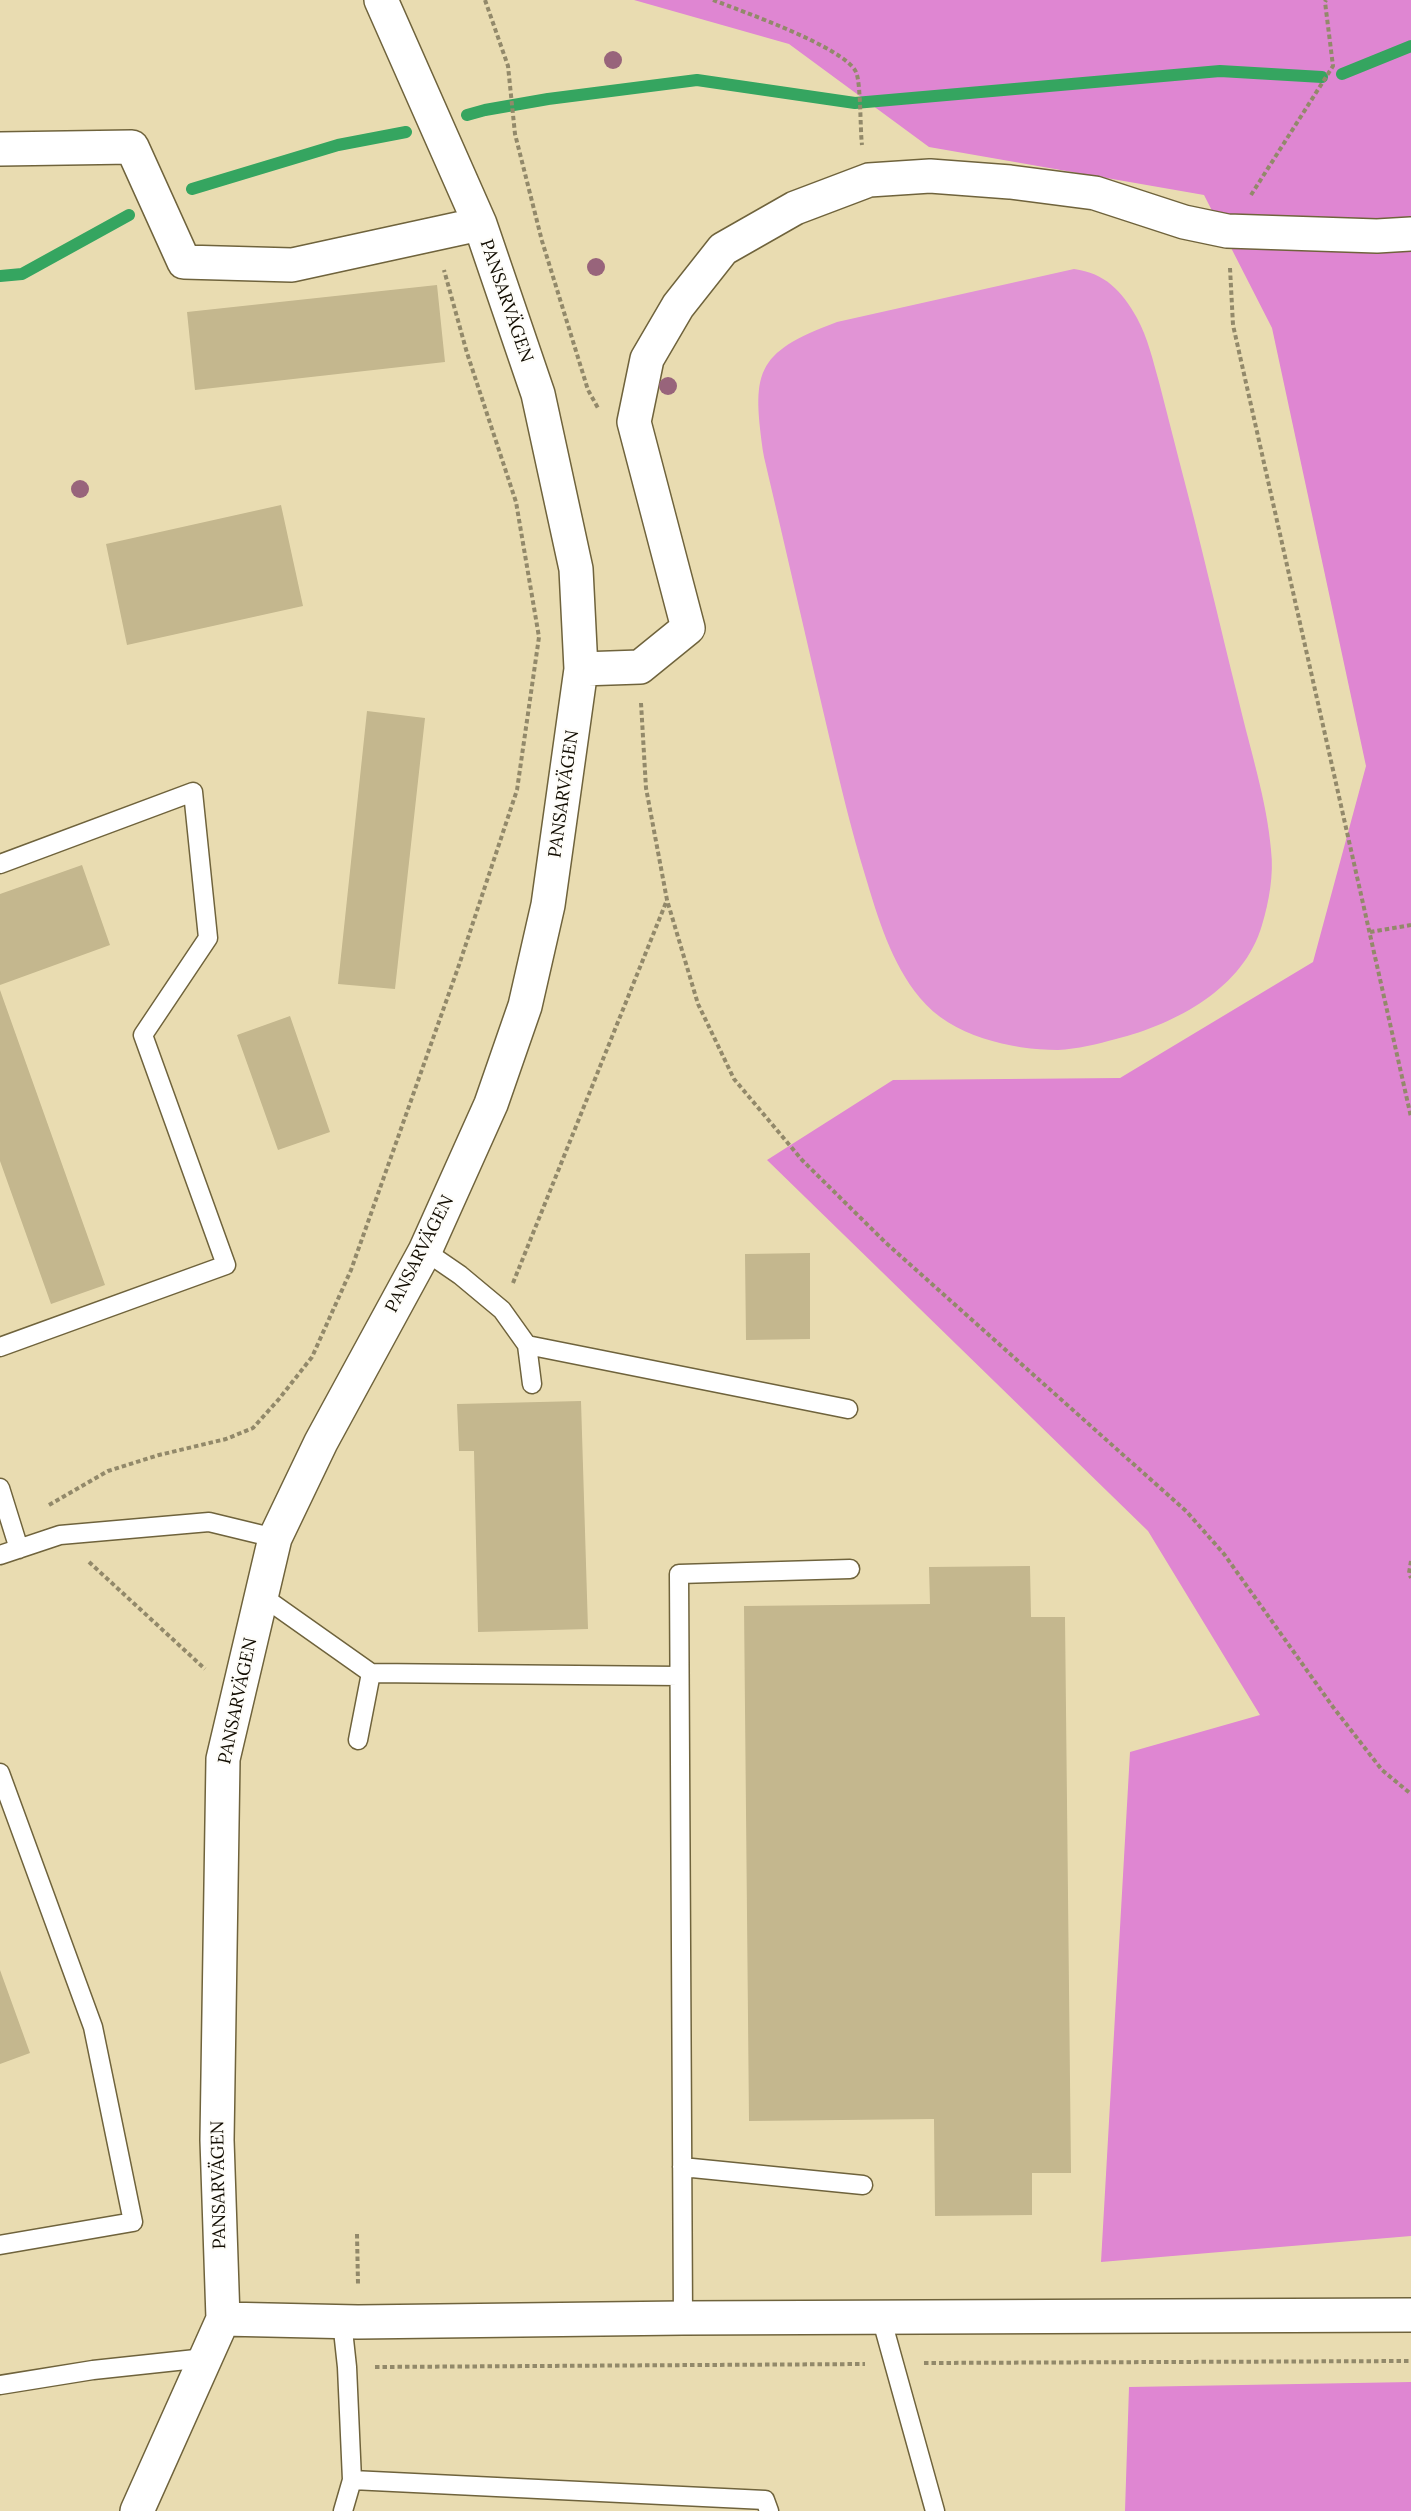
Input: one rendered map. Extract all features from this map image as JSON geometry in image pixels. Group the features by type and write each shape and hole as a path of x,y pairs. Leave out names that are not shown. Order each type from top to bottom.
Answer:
{"street":[{"name":"PANSARVÄGEN","path":"137,2511 223,2319 217,2140 223,1759 275,1538 321,1442 425,1251 491,1104 525,1006 548,905 581,669 576,568 538,394 480,224 381,0"},
{"path":"0,149 132,147 184,262 292,265 480,224"},
{"path":"581,669 640,667 688,628 634,422 647,359 678,306 723,249 795,208 869,180 930,176 1095,192 1184,222 1227,231 1377,236 1411,234"},
{"path":"223,2319 350,2321 1411,2315"}],"lane":[{"path":"0,864 193,792 208,938 143,1035 226,1264 0,1347"},
{"path":"425,1251 460,1275 502,1310 527,1345 532,1384"},
{"path":"527,1345 848,1409"},
{"path":"0,1488 19,1549"},
{"path":"0,1555 60,1535 209,1522 275,1538"},
{"path":"683,2318 679,1574 850,1569"},
{"path":"262,1596 371,1673 679,1676"},
{"path":"358,1740 371,1673"},
{"path":"0,1773 93,2027 133,2222 0,2245"},
{"path":"682,2167 863,2185"},
{"path":"881,2317 935,2511"},
{"path":"343,2511 352,2480 347,2367 350,2321"},
{"path":"0,2385 93,2370 205,2358"},
{"path":"352,2480 765,2499 769,2511"}],"path":[{"path":"485,0 508,66 515,134 568,332 588,390 599,410"},
{"path":"713,0 786,29 848,60 857,73 862,142"},
{"path":"1326,0 1333,66 1227,231 1233,324 1411,1117"},
{"path":"12,1527 108,1471 159,1455 226,1439 253,1428 312,1357 351,1270 459,965 517,790 539,637 516,502 467,353 434,234"},
{"path":"640,667 646,788 667,900 698,1004 734,1079 802,1160 885,1242 1187,1512 1224,1554 1333,1707 1382,1770 1411,1794"},
{"path":"502,1310 667,900"},
{"path":"1370,932 1411,925"},
{"path":"60,1535 211,1674"},
{"path":"1411,1561 1409,1573 1411,1578"},
{"path":"350,2321 357,2234"}],"shaded area":[{"path":"634,0 1411,0 1411,2236 1101,2262 1130,1752 1260,1715 1148,1531 767,1160 893,1080 1120,1078 1313,962 1366,766 1272,328 1204,195 929,147 789,44"},
{"path":"1074,269 1104,279 1119,292 1137,318 1147,342 1188,494 1258,775 1269,831 1272,869 1267,907 1253,947 1224,985 1205,1000 1162,1024 1102,1043 1058,1050 1002,1044 965,1031 948,1022 920,998 893,955 880,924 842,789 764,457 759,405 764,370 774,356 788,344 809,333 837,322"},
{"path":"1411,2382 1411,2511 1125,2511 1129,2387"}],"building":[{"path":"437,285 445,362 195,390 187,312"},
{"path":"281,505 303,606 127,645 106,544"},
{"path":"367,711 425,718 395,989 338,984"},
{"path":"82,865 110,945 0,985 0,894"},
{"path":"0,990 105,1285 51,1304 0,1161"},
{"path":"290,1016 330,1132 278,1150 237,1035"},
{"path":"810,1253 810,1339 746,1340 745,1254"},
{"path":"581,1401 588,1629 478,1632 474,1451 459,1451 457,1404"},
{"path":"1030,1566 1031,1617 1065,1617 1071,2173 1032,2173 1032,2215 935,2216 934,2119 749,2121 744,1606 930,1604 929,1567"},
{"path":"0,1970 30,2053 0,2064"}],"waterway":[{"path":"1342,74 1411,46"},
{"path":"467,115 548,99 697,80 855,103 1220,71 1322,77"},
{"path":"192,189 338,145 406,132"},
{"path":"0,276 22,274 129,215"}]}
